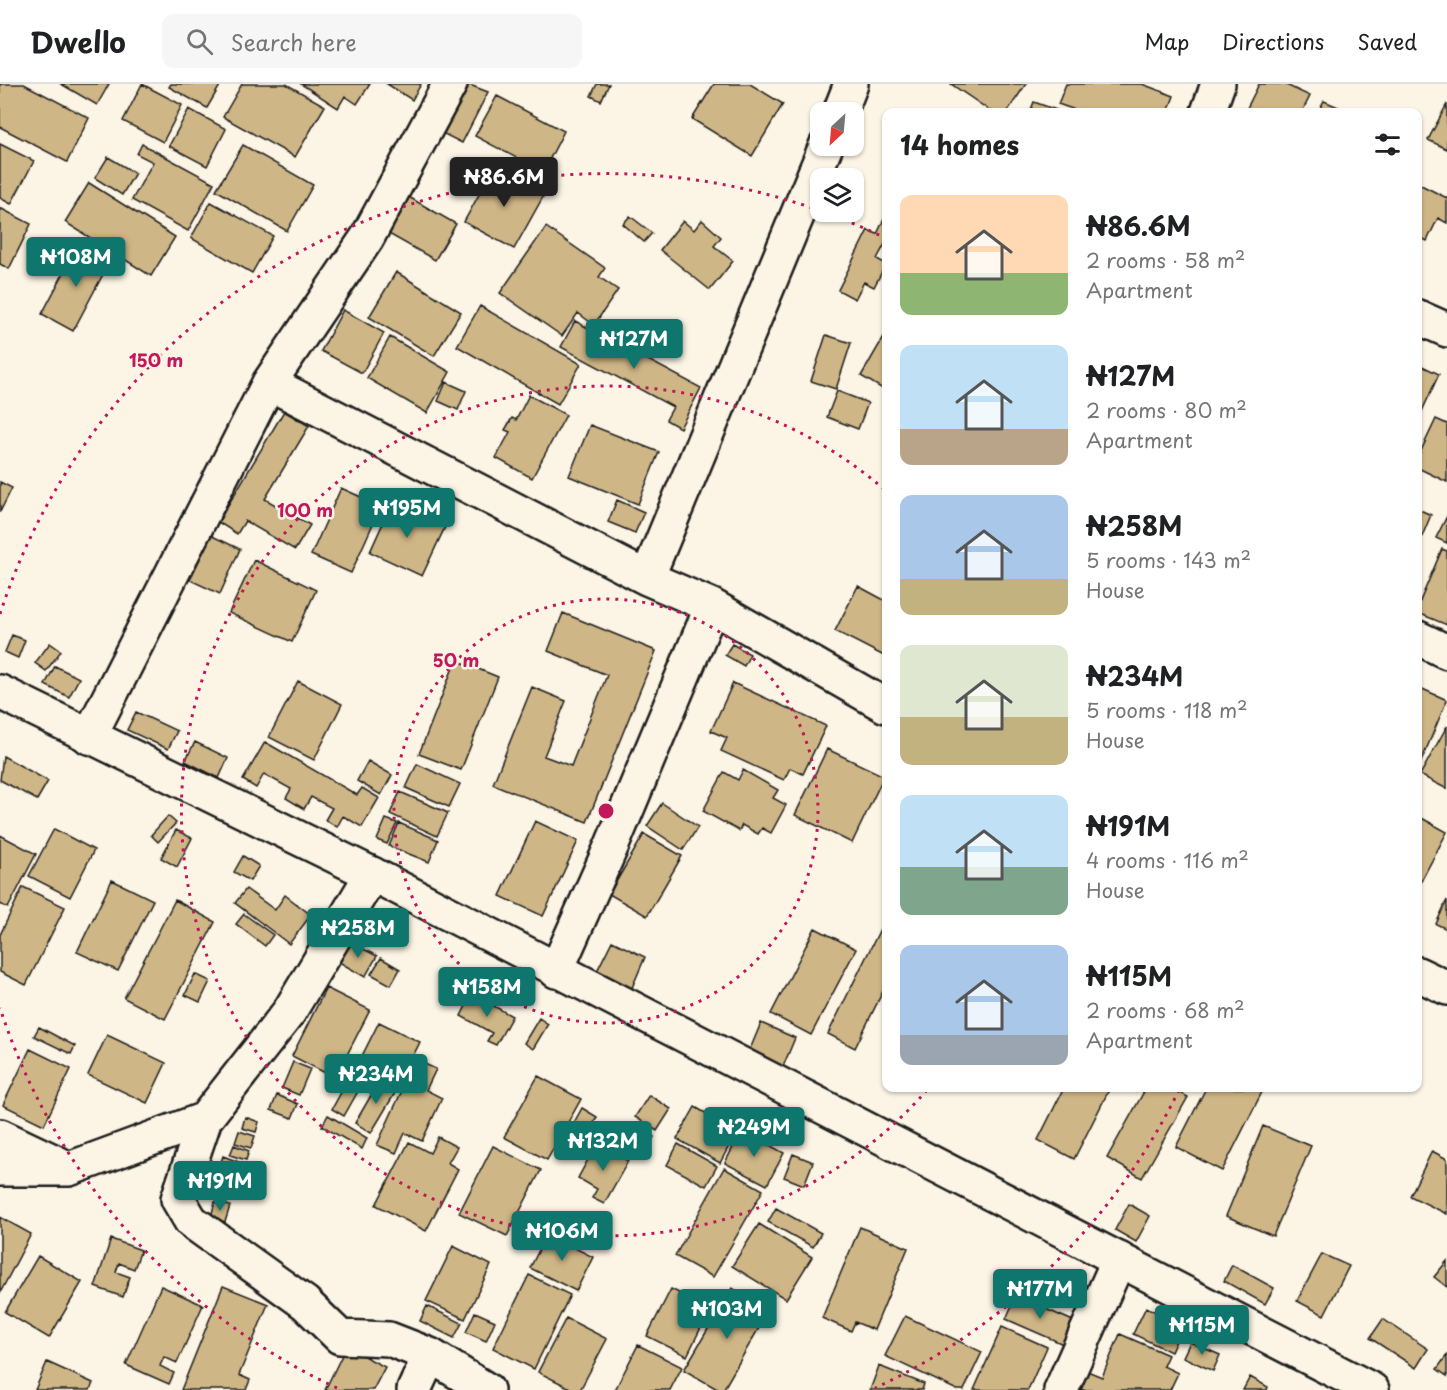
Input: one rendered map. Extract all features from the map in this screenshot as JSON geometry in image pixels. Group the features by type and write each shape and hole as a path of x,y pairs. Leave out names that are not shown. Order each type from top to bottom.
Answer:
{"street":[{"path":"89,736 269,383 366,238 450,84"},
{"path":"844,102 851,84"},
{"path":"1209,108 1218,84"},
{"path":"647,578 822,156"},
{"path":"1422,319 1447,330"},
{"path":"269,383 647,578 712,606 882,704"},
{"path":"556,971 612,845 712,606"},
{"path":"1422,640 1447,652"},
{"path":"0,692 372,874 556,971 1372,1390"},
{"path":"372,874 289,1012 205,1119 178,1199 190,1221 305,1304 340,1337 389,1339 429,1355 487,1390"},
{"path":"1422,976 1447,988"},
{"path":"0,1169 69,1169 205,1119"},
{"path":"0,1136 69,1169"},
{"path":"1061,1390 1119,1259"},
{"path":"414,1390 429,1355"}],"building":[{"path":"0,84 24,84 89,118 67,162 0,127"},
{"path":"61,84 109,84 97,105"},
{"path":"142,84 182,105 163,142 123,121"},
{"path":"171,84 221,84 207,108 169,87"},
{"path":"242,84 286,84 325,106 295,157 223,117"},
{"path":"301,84 370,84 357,104 345,96 338,108"},
{"path":"387,84 421,84 412,100"},
{"path":"467,84 488,92 462,143 442,133"},
{"path":"597,84 609,84 601,101 591,96"},
{"path":"714,84 750,84 783,104 752,156 692,119"},
{"path":"951,84 1026,84 1010,108 986,108"},
{"path":"1066,84 1142,84 1174,96 1170,108 1070,108 1058,104"},
{"path":"1259,84 1284,84 1310,96 1304,108 1247,108"},
{"path":"497,96 564,131 543,172 475,136"},
{"path":"1324,101 1341,108 1320,108"},
{"path":"1034,102 1051,108 1032,108"},
{"path":"1447,104 1447,149 1428,140"},
{"path":"189,109 226,129 207,166 169,146"},
{"path":"0,144 34,161 11,204 0,198"},
{"path":"142,144 214,183 188,231 132,200 153,162 137,154"},
{"path":"243,145 313,185 287,231 216,190"},
{"path":"108,157 135,173 122,195 95,178"},
{"path":"494,167 544,195 514,249 464,222"},
{"path":"89,183 175,237 151,276 65,222"},
{"path":"1422,186 1447,198 1447,223 1438,218 1427,241 1422,238"},
{"path":"407,196 456,224 435,260 387,233"},
{"path":"211,202 273,236 252,273 191,238"},
{"path":"0,208 31,224 9,269 0,264"},
{"path":"630,216 652,233 644,242 623,224"},
{"path":"702,220 721,237 714,246 733,261 710,290 660,250 683,221 694,230"},
{"path":"882,223 882,250 877,259 882,262 882,272 874,287 864,282 855,299 838,290 868,230 877,234"},
{"path":"546,227 605,268 599,277 618,290 594,325 578,313 562,336 500,293"},
{"path":"78,246 109,263 73,331 42,314"},
{"path":"396,272 461,312 434,356 369,317"},
{"path":"480,306 581,364 558,404 457,346"},
{"path":"343,310 384,333 362,373 321,351"},
{"path":"575,321 701,388 680,428 666,420 673,407 561,347"},
{"path":"826,335 851,343 836,389 811,381"},
{"path":"390,337 450,372 427,413 367,378"},
{"path":"882,340 882,389 861,376"},
{"path":"1422,366 1439,374 1422,411"},
{"path":"446,382 466,391 458,410 438,401"},
{"path":"837,391 868,403 858,429 827,417"},
{"path":"529,395 566,415 532,478 496,458 510,432 505,430 512,418 516,420"},
{"path":"284,411 309,426 265,499 310,525 295,550 245,521 237,534 218,522"},
{"path":"1436,419 1447,424 1447,482 1422,470 1422,449"},
{"path":"590,425 659,452 638,504 569,476"},
{"path":"0,482 12,488 0,512"},
{"path":"341,488 381,506 351,573 311,555"},
{"path":"617,500 644,512 635,533 608,522"},
{"path":"392,503 445,527 422,576 370,552"},
{"path":"1422,511 1431,515 1422,536"},
{"path":"1447,516 1447,543 1436,538"},
{"path":"210,535 240,549 220,594 190,580"},
{"path":"1442,549 1447,551 1447,625 1422,615 1422,596"},
{"path":"254,560 316,590 292,642 229,613"},
{"path":"858,586 882,599 882,655 835,631"},
{"path":"563,613 656,651 587,822 493,784 532,687 566,701 544,756 571,766 607,675 548,651"},
{"path":"12,635 25,640 18,658 5,652"},
{"path":"50,643 61,651 46,671 35,663"},
{"path":"732,644 750,654 744,666 725,655"},
{"path":"456,660 498,677 461,770 419,754"},
{"path":"55,666 79,678 69,697 45,685"},
{"path":"298,681 342,704 314,760 269,737"},
{"path":"733,683 826,726 803,774 790,768 784,780 721,751 727,738 711,731"},
{"path":"1422,689 1447,700 1422,759"},
{"path":"136,712 177,731 168,749 127,730"},
{"path":"1447,726 1447,789 1422,776 1422,771"},
{"path":"195,742 228,758 219,778 185,761"},
{"path":"265,742 357,795 362,788 379,798 362,827 343,816 337,827 325,820 332,808 311,797 304,809 286,798 291,789 264,774 256,788 243,780"},
{"path":"827,749 882,775 882,780 852,843 795,815"},
{"path":"3,756 48,781 37,800 0,780"},
{"path":"368,761 392,775 381,795 357,781"},
{"path":"417,764 460,784 449,807 406,788"},
{"path":"743,770 778,790 773,798 786,805 771,833 762,828 758,834 742,825 739,831 703,811 724,772 738,780"},
{"path":"400,792 448,813 437,836 390,814"},
{"path":"662,803 698,827 683,850 647,826"},
{"path":"168,816 176,823 158,842 151,835"},
{"path":"1422,818 1447,832 1422,879"},
{"path":"386,819 397,823 387,844 377,840"},
{"path":"535,821 578,841 543,916 500,896"},
{"path":"399,823 438,840 429,862 389,846"},
{"path":"54,829 94,850 70,897 29,876"},
{"path":"176,830 192,838 177,867 161,858"},
{"path":"644,834 682,856 647,916 609,894"},
{"path":"0,835 36,854 8,908 0,904"},
{"path":"243,856 259,866 250,881 234,872"},
{"path":"112,880 153,900 118,971 77,952"},
{"path":"23,887 65,907 26,985 0,972 0,935"},
{"path":"246,889 275,910 285,895 311,915 289,944 235,903"},
{"path":"175,900 215,922 165,1019 124,998"},
{"path":"1447,900 1447,929 1436,924"},
{"path":"244,914 273,935 265,946 236,924"},
{"path":"882,925 882,993 855,1048 828,1034"},
{"path":"815,928 856,949 811,1035 771,1014"},
{"path":"612,941 645,957 631,990 596,973"},
{"path":"350,942 377,956 365,977 339,962"},
{"path":"381,958 400,969 391,985 371,974"},
{"path":"195,974 210,981 200,1002 185,995"},
{"path":"326,988 370,1010 335,1078 292,1056"},
{"path":"472,994 512,1016 496,1045 487,1041 492,1033 461,1016"},
{"path":"539,1018 548,1024 533,1049 524,1043"},
{"path":"379,1022 420,1042 402,1078 361,1058"},
{"path":"761,1023 795,1038 782,1069 748,1054"},
{"path":"39,1027 75,1046 71,1054 34,1036"},
{"path":"107,1035 166,1063 147,1103 88,1075"},
{"path":"30,1049 71,1069 44,1125 3,1105"},
{"path":"416,1060 436,1069 426,1090 442,1098 422,1141 405,1133 396,1153 377,1145"},
{"path":"293,1062 310,1069 299,1095 282,1088"},
{"path":"357,1063 370,1070 344,1116 332,1109"},
{"path":"538,1076 581,1099 547,1160 504,1137"},
{"path":"381,1078 398,1088 371,1133 355,1123"},
{"path":"1062,1092 1108,1092 1074,1159 1038,1140"},
{"path":"1144,1092 1179,1092 1188,1097 1142,1178 1107,1158"},
{"path":"1204,1092 1262,1092 1222,1171 1176,1147"},
{"path":"277,1095 298,1104 292,1118 271,1110"},
{"path":"649,1095 671,1109 657,1131 635,1117"},
{"path":"695,1107 737,1131 720,1163 677,1139"},
{"path":"582,1108 597,1117 586,1138 570,1130"},
{"path":"328,1115 367,1138 362,1149 322,1126"},
{"path":"245,1117 259,1122 256,1132 242,1128"},
{"path":"1263,1126 1311,1146 1273,1236 1226,1216"},
{"path":"638,1127 654,1137 640,1159 624,1149"},
{"path":"742,1130 784,1153 767,1185 725,1163"},
{"path":"239,1131 255,1136 251,1148 235,1143"},
{"path":"438,1137 457,1147 448,1163 458,1169 426,1231 376,1205 409,1142 430,1153"},
{"path":"597,1143 628,1161 604,1204 592,1198 597,1189 578,1178"},
{"path":"678,1144 717,1166 706,1186 667,1165"},
{"path":"234,1145 249,1151 246,1160 230,1155"},
{"path":"493,1146 541,1170 507,1236 459,1213"},
{"path":"1432,1151 1447,1159 1447,1214 1410,1196"},
{"path":"793,1154 813,1162 804,1185 784,1177"},
{"path":"223,1156 244,1164 238,1182 217,1174"},
{"path":"724,1168 763,1190 713,1277 675,1256"},
{"path":"216,1179 236,1185 231,1201 211,1194"},
{"path":"215,1202 230,1206 225,1222 211,1217"},
{"path":"1129,1204 1150,1216 1136,1242 1115,1230"},
{"path":"776,1208 821,1233 813,1247 768,1222"},
{"path":"0,1217 31,1234 0,1293"},
{"path":"759,1224 812,1257 786,1299 732,1266"},
{"path":"860,1227 908,1248 874,1330 855,1322 851,1331 822,1318"},
{"path":"547,1234 593,1257 576,1291 530,1268"},
{"path":"111,1239 141,1250 134,1269 119,1263 116,1272 130,1277 123,1297 95,1287"},
{"path":"453,1246 491,1265 465,1319 426,1301"},
{"path":"1322,1254 1349,1266 1324,1315 1297,1301"},
{"path":"38,1256 82,1282 49,1338 5,1312"},
{"path":"1447,1261 1447,1287 1434,1277"},
{"path":"1232,1265 1274,1288 1265,1304 1224,1281"},
{"path":"529,1275 570,1295 534,1369 493,1348"},
{"path":"161,1286 203,1305 177,1363 164,1357 160,1366 174,1373 169,1384 126,1365"},
{"path":"223,1286 268,1304 239,1375 250,1380 246,1390 181,1390"},
{"path":"732,1288 770,1309 723,1390 719,1390 684,1370"},
{"path":"671,1289 710,1309 687,1356 647,1336"},
{"path":"1016,1296 1073,1321 1063,1344 1006,1319"},
{"path":"427,1306 462,1323 454,1338 420,1321"},
{"path":"1146,1307 1183,1325 1171,1352 1133,1334"},
{"path":"475,1312 495,1321 486,1341 466,1332"},
{"path":"905,1316 982,1352 964,1390 957,1390 885,1356"},
{"path":"566,1318 607,1339 580,1390 574,1390 538,1372"},
{"path":"1383,1319 1428,1349 1416,1368 1370,1338"},
{"path":"1002,1327 1047,1347 1028,1390 974,1390"},
{"path":"1120,1334 1168,1355 1163,1366 1178,1373 1170,1390 1079,1390 1085,1370 1102,1377"},
{"path":"1190,1342 1220,1355 1213,1371 1183,1357"},
{"path":"638,1345 682,1367 670,1390 615,1390"},
{"path":"346,1347 385,1367 373,1390 325,1390"},
{"path":"1447,1355 1447,1376 1437,1369"},
{"path":"47,1362 93,1383 90,1390 35,1390"},
{"path":"879,1366 924,1384 922,1390 870,1390"},
{"path":"1250,1377 1268,1387 1267,1390 1243,1390"}]}
